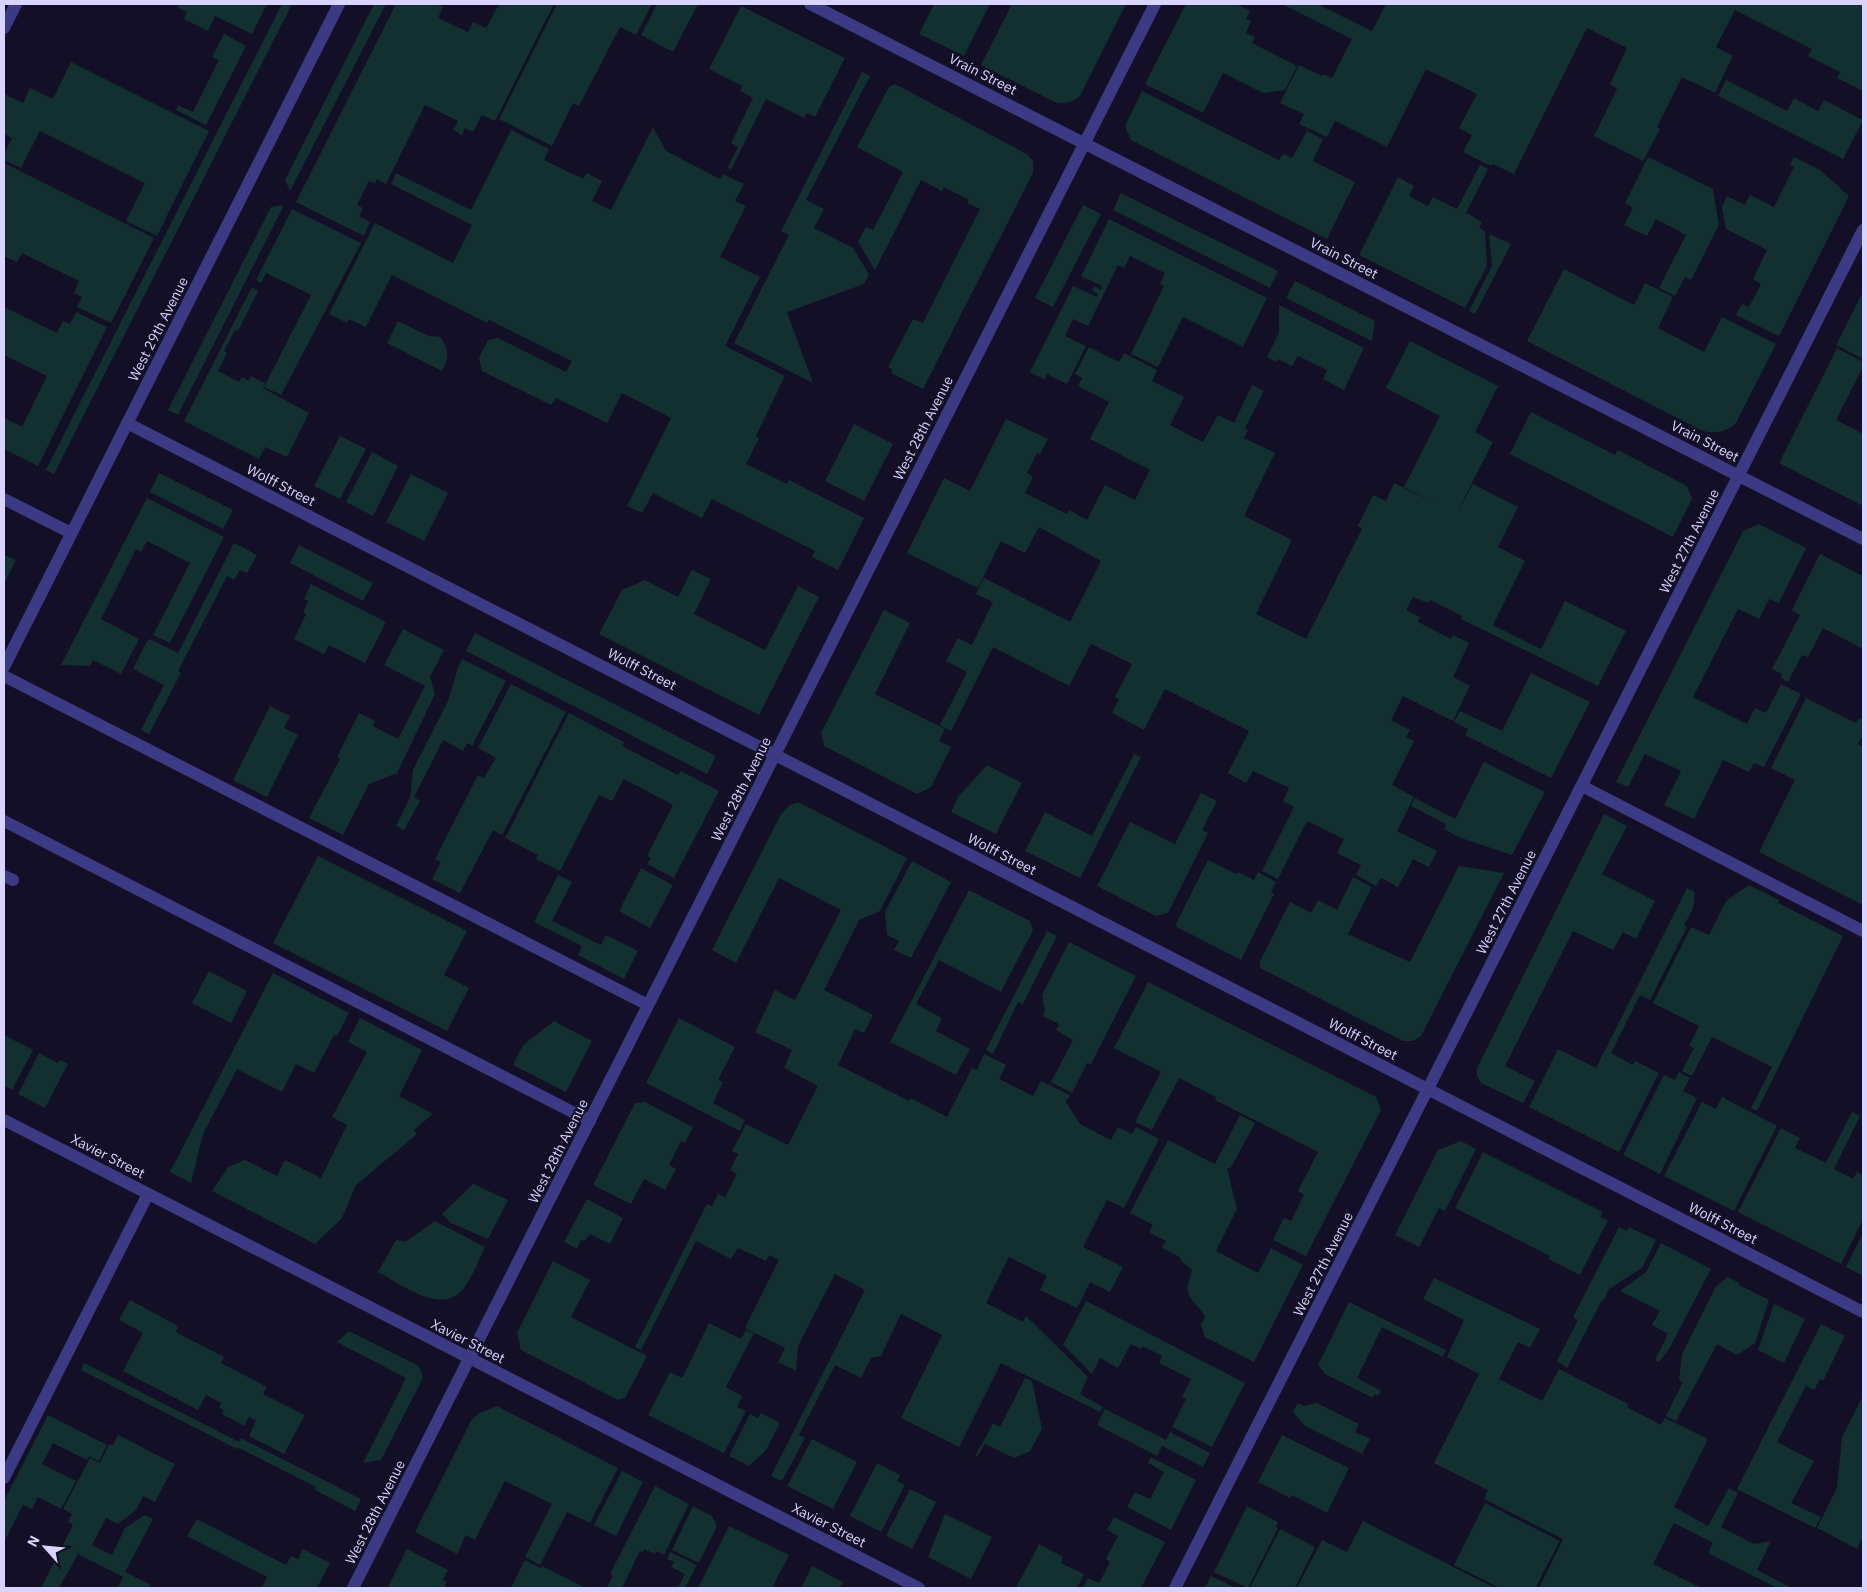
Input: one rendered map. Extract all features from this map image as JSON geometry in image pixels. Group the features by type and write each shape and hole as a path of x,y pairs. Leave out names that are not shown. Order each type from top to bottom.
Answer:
{"street":[{"path":"4,28 16,4"},
{"name":"West 29th Avenue","path":"4,667 339,4"},
{"name":"Vrain Street","path":"810,4 1863,538"},
{"name":"West 28th Avenue","path":"353,1588 1155,4"},
{"name":"West 27th Avenue","path":"1175,1588 1739,475 1859,250 1863,230"},
{"name":"Wolff Street","path":"127,423 1863,1310"},
{"path":"4,499 72,533"},
{"path":"4,676 648,1005"},
{"path":"1582,786 1863,931"},
{"path":"4,821 590,1121"},
{"name":"Xavier Street","path":"4,1120 919,1588"},
{"path":"4,1478 148,1194"}],"green space":[{"path":"179,4 267,4 252,34 215,16 208,31 184,19 187,12 177,7"},
{"path":"282,4 292,4 54,474 46,470"},
{"path":"374,4 386,4 290,191 285,180"},
{"path":"396,4 437,4 443,7 438,18 468,32 473,22 486,28 499,4 554,4 495,121 482,115 473,132 465,128 462,135 453,130 458,121 425,105 386,184 377,179 375,183 369,181 357,205 363,208 359,216 370,222 364,236 296,202"},
{"path":"557,4 652,4 636,35 620,27 579,106 573,103 552,146 499,119"},
{"path":"657,4 698,4 673,52 641,35"},
{"path":"934,4 990,4 964,56 919,34"},
{"path":"1012,4 1126,4 1080,96 1071,102 1055,102 981,65"},
{"path":"1186,4 1236,4 1250,11 1246,19 1251,21 1246,33 1255,37 1252,43 1297,66 1285,90 1263,93 1223,73 1203,113 1145,84"},
{"path":"1282,4 1317,4 1372,31 1386,4 1863,4 1863,91 1837,78 1840,72 1808,56 1812,49 1735,10 1716,47 1733,56 1715,93 1682,77 1657,127 1660,129 1643,161 1594,136 1617,89 1610,84 1627,48 1587,28 1514,174 1493,164 1491,166 1463,152 1472,135 1459,128 1477,94 1426,69 1387,147 1335,121 1327,137 1299,124 1304,114 1280,103 1299,65 1322,76 1323,74 1332,78 1352,39"},
{"path":"741,6 845,58 815,117 807,113 804,118 766,99 731,170 728,167 738,147 731,143 753,98 740,91 742,86 709,69"},
{"path":"224,34 246,46 206,125 176,110 178,105 193,112 219,60 212,57"},
{"path":"71,62 209,131 157,236 126,221 145,183 40,131 21,168 4,160 4,154 12,138 4,134 4,94 23,103 30,88 53,99"},
{"path":"862,72 870,76 806,200 824,209 814,228 853,248 869,274 864,284 787,312 813,383 734,343 789,235 781,231"},
{"path":"1726,80 1787,111 1794,98 1818,111 1824,100 1863,120 1843,159 1718,96"},
{"path":"895,84 1027,154 1033,161 1033,173 923,389 891,373 893,370 888,367 913,319 923,323 980,209 967,203 969,200 944,187 942,191 921,180 875,270 858,242 866,227 873,230 903,172 857,147 889,87"},
{"path":"1142,91 1279,160 1283,154 1292,158 1307,131 1323,139 1313,161 1355,182 1327,239 1131,140 1125,126"},
{"path":"653,127 666,151 720,179 723,174 744,184 735,201 746,206 720,257 760,277 725,346 785,376 756,436 759,438 746,464 787,484 789,480 864,518 838,570 812,557 815,551 712,499 702,518 653,493 642,513 627,506 671,418 622,393 607,423 556,398 551,405 482,371 479,358 488,340 498,338 566,372 572,361 489,320 487,323 392,275 366,327 349,319 347,323 329,314 375,223 453,263 472,225 391,184 396,173 471,210 511,130 549,149 544,160 583,179 587,173 602,181 592,201 611,210"},
{"path":"1648,157 1713,189 1719,225 1691,280 1685,277 1675,296 1659,288 1686,235 1656,219 1647,236 1624,225 1633,208 1625,203"},
{"path":"1794,157 1820,170 1849,196 1779,336 1736,315 1742,304 1749,307 1761,284 1753,279 1767,250 1726,229 1722,207 1727,196 1745,205 1750,195 1774,207 1794,167 1790,165"},
{"path":"4,163 154,238 111,323 77,307 82,297 74,293 79,281 22,253 17,262 4,256"},
{"path":"1480,165 1488,169 1466,213 1482,222 1479,228 1485,231 1487,266 1465,308 1359,255 1398,177 1414,186 1409,196 1428,206 1433,197 1457,209"},
{"path":"1121,193 1278,271 1270,288 1113,210"},
{"path":"284,205 178,415 168,410 271,207"},
{"path":"1083,205 1101,214 1053,307 1035,298"},
{"path":"292,209 361,243 281,395 264,387 311,295 266,273 261,283 256,280"},
{"path":"1109,219 1267,298 1243,347 1183,317 1158,367 1131,354 1164,286 1160,284 1165,273 1130,256 1124,268 1118,265 1088,326 1073,319 1065,336 1086,346 1067,384 1047,374 1045,380 1030,372 1073,286 1097,297 1098,294 1092,290 1094,286 1101,290 1102,286 1081,276"},
{"path":"1489,234 1511,244 1475,314 1469,311 1492,266"},
{"path":"1564,269 1634,305 1645,283 1673,297 1658,328 1704,352 1722,317 1776,344 1736,423 1721,432 1703,431 1527,341"},
{"path":"1295,281 1375,321 1372,341 1286,298"},
{"path":"252,287 258,291 238,331 235,330 224,351 227,353 218,371 239,382 242,377 249,381 251,376 265,383 263,388 309,413 287,457 265,447 259,459 184,421"},
{"path":"1863,292 1863,359 1836,345"},
{"path":"1279,305 1364,348 1344,390 1323,379 1327,370 1298,356 1292,366 1278,359 1276,362 1267,357 1279,333"},
{"path":"4,307 57,333 63,321 70,324 76,312 107,327 38,466 4,449 4,418 22,427 47,376 4,355"},
{"path":"398,321 429,336 440,337 447,354 442,371 387,343"},
{"path":"1410,341 1498,386 1475,432 1493,442 1456,514 1473,484 1518,507 1498,547 1525,561 1493,625 1541,649 1565,601 1626,631 1598,686 1461,619 1462,616 1430,600 1428,603 1413,597 1406,610 1420,617 1418,622 1451,639 1453,635 1469,643 1453,677 1470,686 1453,721 1403,696 1391,720 1410,730 1406,737 1414,741 1392,785 1414,797 1397,831 1437,851 1429,867 1413,859 1398,887 1381,878 1376,886 1356,875 1361,865 1337,853 1344,839 1307,821 1278,879 1262,871 1294,807 1283,801 1289,788 1253,771 1246,783 1228,773 1249,731 1165,689 1144,730 1112,713 1119,699 1115,697 1132,664 1091,644 1069,686 993,647 951,731 940,725 967,672 946,661 958,638 972,645 993,602 976,594 984,578 1070,622 1101,561 1039,527 1025,553 1001,541 978,588 907,553 944,478 970,491 1006,419 1048,439 1040,454 1037,453 1027,473 1033,477 1025,493 1067,514 1069,510 1087,520 1105,485 1135,500 1150,470 1090,439 1109,402 1078,386 1082,378 1075,374 1089,347 1119,362 1124,353 1157,370 1152,381 1184,397 1170,425 1203,442 1218,415 1234,423 1252,385 1264,391 1245,428 1248,430 1244,438 1275,453 1244,516 1292,540 1256,614 1306,639 1362,529 1358,526 1373,495 1386,501 1394,483 1439,505 1404,487 1440,416 1386,388"},
{"path":"1837,348 1863,362 1863,367 1836,420 1863,434 1863,506 1779,463"},
{"path":"1531,412 1615,455 1618,450 1687,486 1692,499 1673,537 1510,454"},
{"path":"854,424 893,444 864,501 825,481"},
{"path":"340,436 366,449 340,499 314,486"},
{"path":"372,452 398,466 373,516 346,502"},
{"path":"159,473 233,510 223,529 150,492"},
{"path":"411,474 448,493 424,541 386,522"},
{"path":"147,498 224,537 170,643 153,635 190,563 147,541 141,552 136,549 101,619 139,639 121,674 93,660 90,666 61,665"},
{"path":"1759,524 1806,548 1779,603 1769,599 1759,619 1738,609 1693,697 1747,724 1755,708 1766,713 1781,684 1801,694 1764,767 1754,763 1749,772 1723,760 1694,819 1664,805 1681,771 1645,754 1628,787 1616,782 1743,531"},
{"path":"234,543 257,555 247,573 240,570 234,580 227,576 178,671 181,673 149,734 141,730 164,685 133,669 147,641 150,639 178,653"},
{"path":"299,545 373,583 363,601 290,563"},
{"path":"1820,554 1863,576 1863,649 1823,628 1808,657 1802,655 1788,682 1781,678 1782,674 1772,669 1800,615 1792,610"},
{"path":"4,555 16,560 4,584"},
{"path":"692,570 711,579 694,614 765,650 798,586 819,597 759,715 599,634 622,590 645,580 678,597"},
{"path":"311,584 386,622 365,663 329,645 324,654 294,639 306,614 303,612 308,601 304,599"},
{"path":"884,610 910,623 875,694 945,729 939,741 951,747 931,787 917,794 824,746 821,733"},
{"path":"403,629 444,650 430,677 435,694 397,773 369,784 343,835 309,818 340,759 337,757 359,713 375,721 373,726 398,739 425,686 384,665"},
{"path":"475,633 716,756 707,774 466,651"},
{"path":"462,659 506,681 472,746 467,743 463,751 443,740 414,797 420,801 404,830 396,826 410,798 413,770 448,701"},
{"path":"1531,673 1590,702 1551,778 1465,735 1468,729 1454,722 1460,711 1502,731"},
{"path":"511,684 566,712 502,835 493,830 460,893 432,879 441,862 435,859 478,775 484,778 496,758 478,748"},
{"path":"1806,698 1856,723 1859,718 1863,720 1863,734 1858,744 1863,747 1863,905 1759,852 1795,780 1771,768"},
{"path":"270,706 290,716 284,728 298,735 267,797 233,780"},
{"path":"569,713 624,742 622,746 678,775 681,771 719,791 674,878 647,864 651,858 647,856 673,805 624,779 612,801 599,795 560,871 536,859 538,855 505,838"},
{"path":"1134,754 1141,757 1080,878 1025,851 1045,812 1092,836"},
{"path":"1484,762 1545,792 1512,855 1458,837 1444,829 1446,824 1411,806 1415,798 1455,819"},
{"path":"987,765 1022,783 996,834 951,812 958,797"},
{"path":"1201,793 1217,801 1202,830 1208,833 1168,913 1156,916 1097,886 1130,822 1175,844"},
{"path":"798,802 907,858 880,911 859,920 824,990 873,1015 864,1033 855,1029 838,1065 909,1101 911,1098 947,1117 972,1068 977,1070 984,1054 1006,1065 999,1079 1033,1096 1041,1081 1070,1095 1066,1102 1080,1124 1111,1140 1118,1127 1132,1134 1136,1127 1159,1139 1124,1208 1107,1200 1083,1247 1123,1267 1110,1292 1090,1282 1077,1308 1040,1290 1047,1276 1009,1257 986,1303 1023,1322 1026,1316 1088,1377 1080,1394 1103,1407 1100,1412 1001,1363 959,1447 901,1418 942,1335 901,1314 881,1356 871,1358 861,1378 835,1365 799,1435 805,1438 782,1481 771,1476 865,1290 835,1274 798,1346 796,1371 778,1362 785,1348 745,1328 779,1260 769,1255 766,1261 738,1248 731,1259 696,1241 641,1350 635,1347 707,1204 712,1206 718,1194 725,1197 737,1174 730,1170 738,1154 732,1151 746,1124 788,1145 818,1086 784,1068 792,1050 755,1032 775,990 795,1000 841,910 779,878 736,963 712,950 781,814 790,805"},
{"path":"1604,814 1627,826 1602,874 1655,901 1636,939 1623,932 1613,950 1573,931 1505,1066 1535,1081 1523,1103 1481,1083 1477,1076 1477,1068"},
{"path":"318,856 467,931 444,975 469,988 447,1031 273,943"},
{"path":"1208,860 1236,874 1238,872 1254,880 1258,872 1276,882 1271,892 1274,894 1241,960 1175,926"},
{"path":"912,861 951,882 911,958 894,950 899,941 887,935 885,912"},
{"path":"1459,866 1504,873 1421,1036 1413,1041 1403,1041 1260,968 1260,961 1290,902 1311,913 1318,900 1337,910 1353,877 1372,887 1348,934 1410,962"},
{"path":"641,868 673,885 650,928 619,911"},
{"path":"558,875 572,882 552,921 601,945 606,935 638,951 624,979 578,955 582,946 534,922"},
{"path":"1749,885 1779,900 1778,903 1843,936 1757,1111 1751,1108 1772,1067 1712,1037 1692,1076 1682,1071 1694,1048 1689,1046 1699,1026 1653,1003 1691,927 1709,935 1726,901"},
{"path":"1687,888 1695,892 1693,909 1684,925 1687,927 1650,1000 1640,995 1611,1053 1633,1065 1635,1061 1659,1073 1619,1152 1529,1107 1558,1049 1596,1068"},
{"path":"969,890 1030,921 1033,930 1001,992 939,960 916,1004 942,1018 936,1031 970,1049 956,1075 890,1042"},
{"path":"1047,931 1057,936 1023,1004 1018,1002 993,1054 986,1050"},
{"path":"1069,942 1136,976 1091,1064 1087,1063 1072,1093 1051,1082 1073,1040 1056,1030 1059,1024 1043,1016 1045,1011 1042,995"},
{"path":"209,971 247,991 231,1023 192,1003"},
{"path":"273,973 349,1013 337,1036 334,1035 314,1073 296,1064 282,1092 237,1069 203,1134 191,1183 170,1172"},
{"path":"1148,982 1376,1097 1381,1110 1306,1256 1273,1240 1284,1218 1291,1221 1304,1195 1298,1191 1318,1152 1215,1100 1216,1097 1179,1078 1152,1130 1135,1122 1161,1072 1114,1048"},
{"path":"360,1018 422,1050 399,1096 433,1114 414,1130 417,1134 356,1185 342,1218 315,1244 212,1191 228,1167 245,1160 277,1176 285,1160 321,1178 347,1125 332,1117 367,1052 348,1042"},
{"path":"679,1018 735,1047 718,1080 723,1082 713,1103 745,1120 740,1131 646,1083"},
{"path":"554,1021 592,1041 566,1092 513,1065 523,1045"},
{"path":"4,1035 33,1050 12,1090 4,1085"},
{"path":"39,1053 58,1063 60,1060 68,1064 45,1108 18,1094"},
{"path":"1679,1072 1690,1078 1683,1091 1697,1098 1660,1174 1623,1155 1664,1075 1675,1080"},
{"path":"1722,1097 1777,1126 1734,1211 1664,1176 1702,1102 1716,1109"},
{"path":"645,1102 693,1127 685,1143 681,1141 669,1165 676,1169 665,1190 644,1179 631,1204 593,1185 635,1103"},
{"path":"1852,1112 1860,1116 1834,1169 1853,1179 1857,1172 1863,1176 1863,1219 1841,1264 1738,1212 1781,1128 1800,1138 1795,1148 1826,1163"},
{"path":"1240,1115 1255,1123 1230,1169 1227,1168 1237,1209 1216,1251 1258,1273 1271,1248 1303,1265 1254,1362 1205,1337 1201,1325 1205,1317 1189,1294 1188,1285 1192,1270 1181,1261 1180,1257 1162,1248 1166,1241 1149,1232 1153,1225 1130,1213 1168,1140 1215,1164"},
{"path":"1461,1141 1476,1149 1445,1211 1439,1208 1419,1247 1395,1235 1438,1150"},
{"path":"1483,1152 1603,1212 1600,1217 1608,1220 1580,1275 1548,1259 1550,1256 1455,1208"},
{"path":"473,1184 508,1200 488,1239 451,1223 442,1214"},
{"path":"587,1199 623,1218 610,1244 590,1234 585,1241 581,1240 577,1249 564,1242"},
{"path":"435,1221 485,1247 464,1288 455,1296 445,1299 434,1299 422,1295 378,1272 396,1240 405,1242"},
{"path":"1619,1227 1627,1231 1629,1227 1656,1240 1642,1268 1609,1289 1567,1368 1557,1361 1578,1320 1573,1317"},
{"path":"1863,1233 1863,1276 1846,1267"},
{"path":"1661,1243 1711,1269 1669,1349 1659,1362 1655,1360 1668,1334 1652,1325 1660,1311 1620,1291 1646,1272"},
{"path":"553,1261 590,1280 571,1317 647,1356 625,1398 618,1400 521,1350 517,1333"},
{"path":"1728,1277 1739,1283 1739,1285 1769,1300 1755,1343 1737,1355 1717,1344 1676,1421 1666,1416 1683,1382 1679,1380 1682,1354 1716,1286"},
{"path":"1434,1278 1540,1329 1530,1348 1518,1342 1499,1379 1542,1401 1559,1369 1628,1404 1627,1407 1661,1425 1665,1418 1708,1439 1674,1507 1708,1526 1729,1488 1738,1493 1721,1527 1754,1544 1771,1541 1757,1570 1792,1588 1777,1588 1708,1553 1713,1543 1674,1523 1653,1564 1701,1588 1539,1588 1563,1539 1484,1499 1488,1490 1434,1463 1479,1374 1447,1357 1464,1320 1423,1299"},
{"path":"130,1300 178,1326 176,1332 224,1357 221,1363 267,1387 263,1394 305,1415 284,1454 249,1436 256,1420 249,1417 244,1426 222,1414 224,1410 219,1408 221,1403 206,1395 198,1410 123,1371 143,1333 119,1320"},
{"path":"1086,1301 1245,1383 1212,1447 1172,1427 1186,1399 1182,1397 1191,1379 1159,1363 1162,1356 1143,1346 1141,1349 1131,1344 1118,1368 1100,1358 1092,1374 1063,1345"},
{"path":"1349,1302 1446,1350 1443,1357 1382,1327 1357,1378 1381,1391 1378,1396 1375,1394 1373,1398 1325,1374 1318,1365"},
{"path":"1774,1304 1805,1319 1784,1363 1758,1350"},
{"path":"709,1323 741,1339 746,1330 754,1333 726,1387 742,1396 737,1407 746,1411 724,1453 648,1415 670,1372 682,1378"},
{"path":"1821,1324 1845,1336 1823,1381 1820,1379 1814,1390 1806,1386 1777,1442 1814,1461 1791,1503 1821,1517 1815,1528 1737,1489"},
{"path":"349,1331 419,1366 423,1378 381,1460 363,1463 406,1378 337,1342"},
{"path":"84,1363 239,1442 241,1438 361,1499 355,1511 315,1490 316,1487 81,1370"},
{"path":"1025,1378 1032,1381 1042,1429 1030,1451 1014,1458 985,1444 977,1457 975,1456 993,1424 1000,1427"},
{"path":"1863,1396 1863,1536 1857,1549 1817,1528 1837,1488 1842,1437"},
{"path":"1298,1403 1304,1406 1317,1403 1359,1424 1355,1432 1370,1439 1362,1454 1305,1426 1293,1412"},
{"path":"497,1406 618,1468 590,1523 567,1512 540,1565 525,1557 552,1504 505,1481 475,1540 466,1535 457,1554 415,1532 471,1421 478,1414"},
{"path":"1105,1409 1166,1440 1170,1432 1210,1453 1203,1467 1162,1446 1157,1456 1097,1425"},
{"path":"761,1413 780,1423 766,1450 749,1466 729,1456 750,1414 758,1418"},
{"path":"48,1415 107,1445 99,1461 89,1456 87,1460 53,1443 42,1464 76,1481 61,1509 38,1497 32,1509 23,1505 4,1542 4,1501"},
{"path":"118,1435 175,1464 155,1502 143,1496 136,1510 118,1524 106,1518 92,1545 112,1555 125,1528 145,1515 153,1519 125,1572 151,1585 149,1588 118,1588 123,1577 78,1554 59,1588 41,1588 73,1525 68,1522 72,1514 63,1509 90,1458 100,1463 109,1444 113,1445"},
{"path":"1282,1435 1349,1468 1327,1513 1292,1495 1290,1498 1258,1482"},
{"path":"812,1439 857,1462 833,1509 787,1486"},
{"path":"1151,1457 1196,1480 1171,1530 1127,1507 1135,1492 1150,1499 1164,1472 1148,1463"},
{"path":"877,1463 900,1475 897,1481 905,1485 881,1532 850,1516"},
{"path":"622,1471 643,1482 616,1536 594,1525"},
{"path":"655,1486 689,1504 664,1555 656,1551 655,1554 644,1549 643,1552 640,1551 622,1588 607,1587 613,1576 610,1574"},
{"path":"910,1489 936,1502 912,1549 886,1536"},
{"path":"1485,1503 1560,1541 1535,1588 1500,1588 1454,1565"},
{"path":"693,1506 712,1516 717,1526 699,1563 672,1550"},
{"path":"1247,1506 1278,1522 1276,1527 1278,1528 1248,1588 1214,1572"},
{"path":"945,1514 992,1537 971,1579 928,1557"},
{"path":"1114,1517 1165,1542 1141,1588 1083,1588 1088,1578 1099,1583 1110,1562 1106,1559 1118,1536 1107,1530"},
{"path":"197,1519 286,1565 291,1556 298,1559 303,1549 330,1563 317,1588 262,1588 267,1577 187,1536"},
{"path":"1363,1521 1495,1588 1297,1588 1322,1540 1347,1552"},
{"path":"729,1526 789,1555 772,1588 698,1588"},
{"path":"1280,1529 1315,1547 1295,1588 1250,1588"},
{"path":"1039,1544 1063,1557 1061,1563 1084,1574 1077,1588 1016,1588"},
{"path":"407,1549 448,1570 443,1580 447,1582 443,1588 388,1587"},
{"path":"670,1552 697,1565 685,1588 678,1588 685,1574 671,1567 674,1562 667,1559"},
{"path":"525,1560 541,1568 542,1566 582,1586 581,1588 511,1588"},
{"path":"812,1566 843,1582 839,1588 801,1588"},
{"path":"1211,1576 1236,1588 1205,1588"}]}
